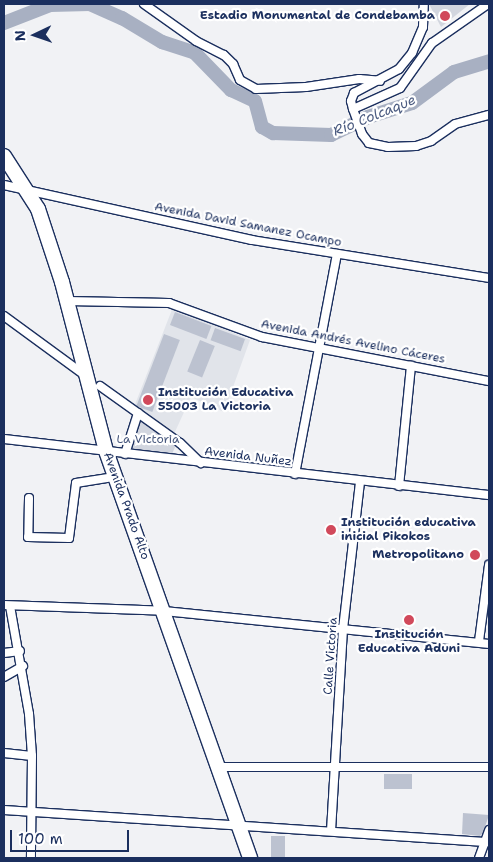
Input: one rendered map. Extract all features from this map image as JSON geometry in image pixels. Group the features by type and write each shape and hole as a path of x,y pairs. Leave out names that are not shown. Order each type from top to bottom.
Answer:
{"highway":[{"name":"Avenida Prado Alto","path":"4,156 23,189 38,209 67,301 106,452 218,767 241,826 250,858"}],"street":[{"path":"144,4 196,41 224,55 234,64 240,80 256,89 306,87 358,79 380,80"},
{"path":"424,4 423,27 412,53 400,69 354,93 351,101 362,134 369,143 388,147 416,146 431,141 469,118 489,115"},
{"path":"354,111 400,88 432,43 488,4"},
{"name":"Avenida David Samanez Ocampo","path":"4,185 252,240 489,278"},
{"path":"295,474 337,254"},
{"name":"Avenida Andrés Avelino Cáceres","path":"67,301 169,303 262,337 489,381"},
{"path":"4,316 86,376"},
{"path":"399,486 411,366"},
{"path":"100,386 201,462"},
{"path":"125,454 138,414"},
{"name":"Avenida Nuñez","path":"4,439 360,482 489,495"},
{"path":"29,498 28,537 68,538 76,483 115,477"},
{"name":"Calle Victoria","path":"331,831 343,629 360,482"},
{"path":"479,641 489,564"},
{"path":"31,858 32,756 20,651 7,605 164,611 479,641 489,644"},
{"path":"4,653 20,651"},
{"path":"4,677 22,666"},
{"path":"4,753 32,756"},
{"path":"218,767 336,769 489,767"},
{"path":"4,810 487,842"},
{"path":"478,858 487,842 489,830"}],"shaded area":[{"name":"La Victoria","path":"173,307 250,340 224,412 191,397 174,434 134,407"}],"green space":[{"name":"Estadio Monumental de Condebamba","path":"429,4 470,4 441,27"},
{"name":"La Victoria","path":"140,418 176,445 172,454 129,452"}],"building":[{"path":"175,312 211,326 206,339 170,325"},
{"path":"215,328 245,339 241,351 211,340"},
{"path":"164,334 180,340 152,412 136,406"},
{"path":"200,340 215,346 202,378 187,372"},
{"path":"384,774 412,774 412,789 384,789"},
{"path":"463,813 489,815 483,833 480,836 462,834"},
{"path":"271,836 285,836 285,858 271,858"}],"waterway":[{"name":"Río Colcaque","path":"4,23 50,5 90,4 122,18 162,42 195,53 231,90 255,101 262,127 273,133 331,135 368,117 412,103 454,72 489,61"}],"place":[{"name":"Estadio Monumental de Condebamba","path":"445,16"},
{"name":"Institución Educativa 55003 La Victoria","path":"148,400"},
{"name":"Institución educativa inicial Pikokos","path":"331,530"},
{"name":"Metropolitano","path":"475,555"},
{"name":"Institución Educativa Aduni","path":"409,620"}]}
